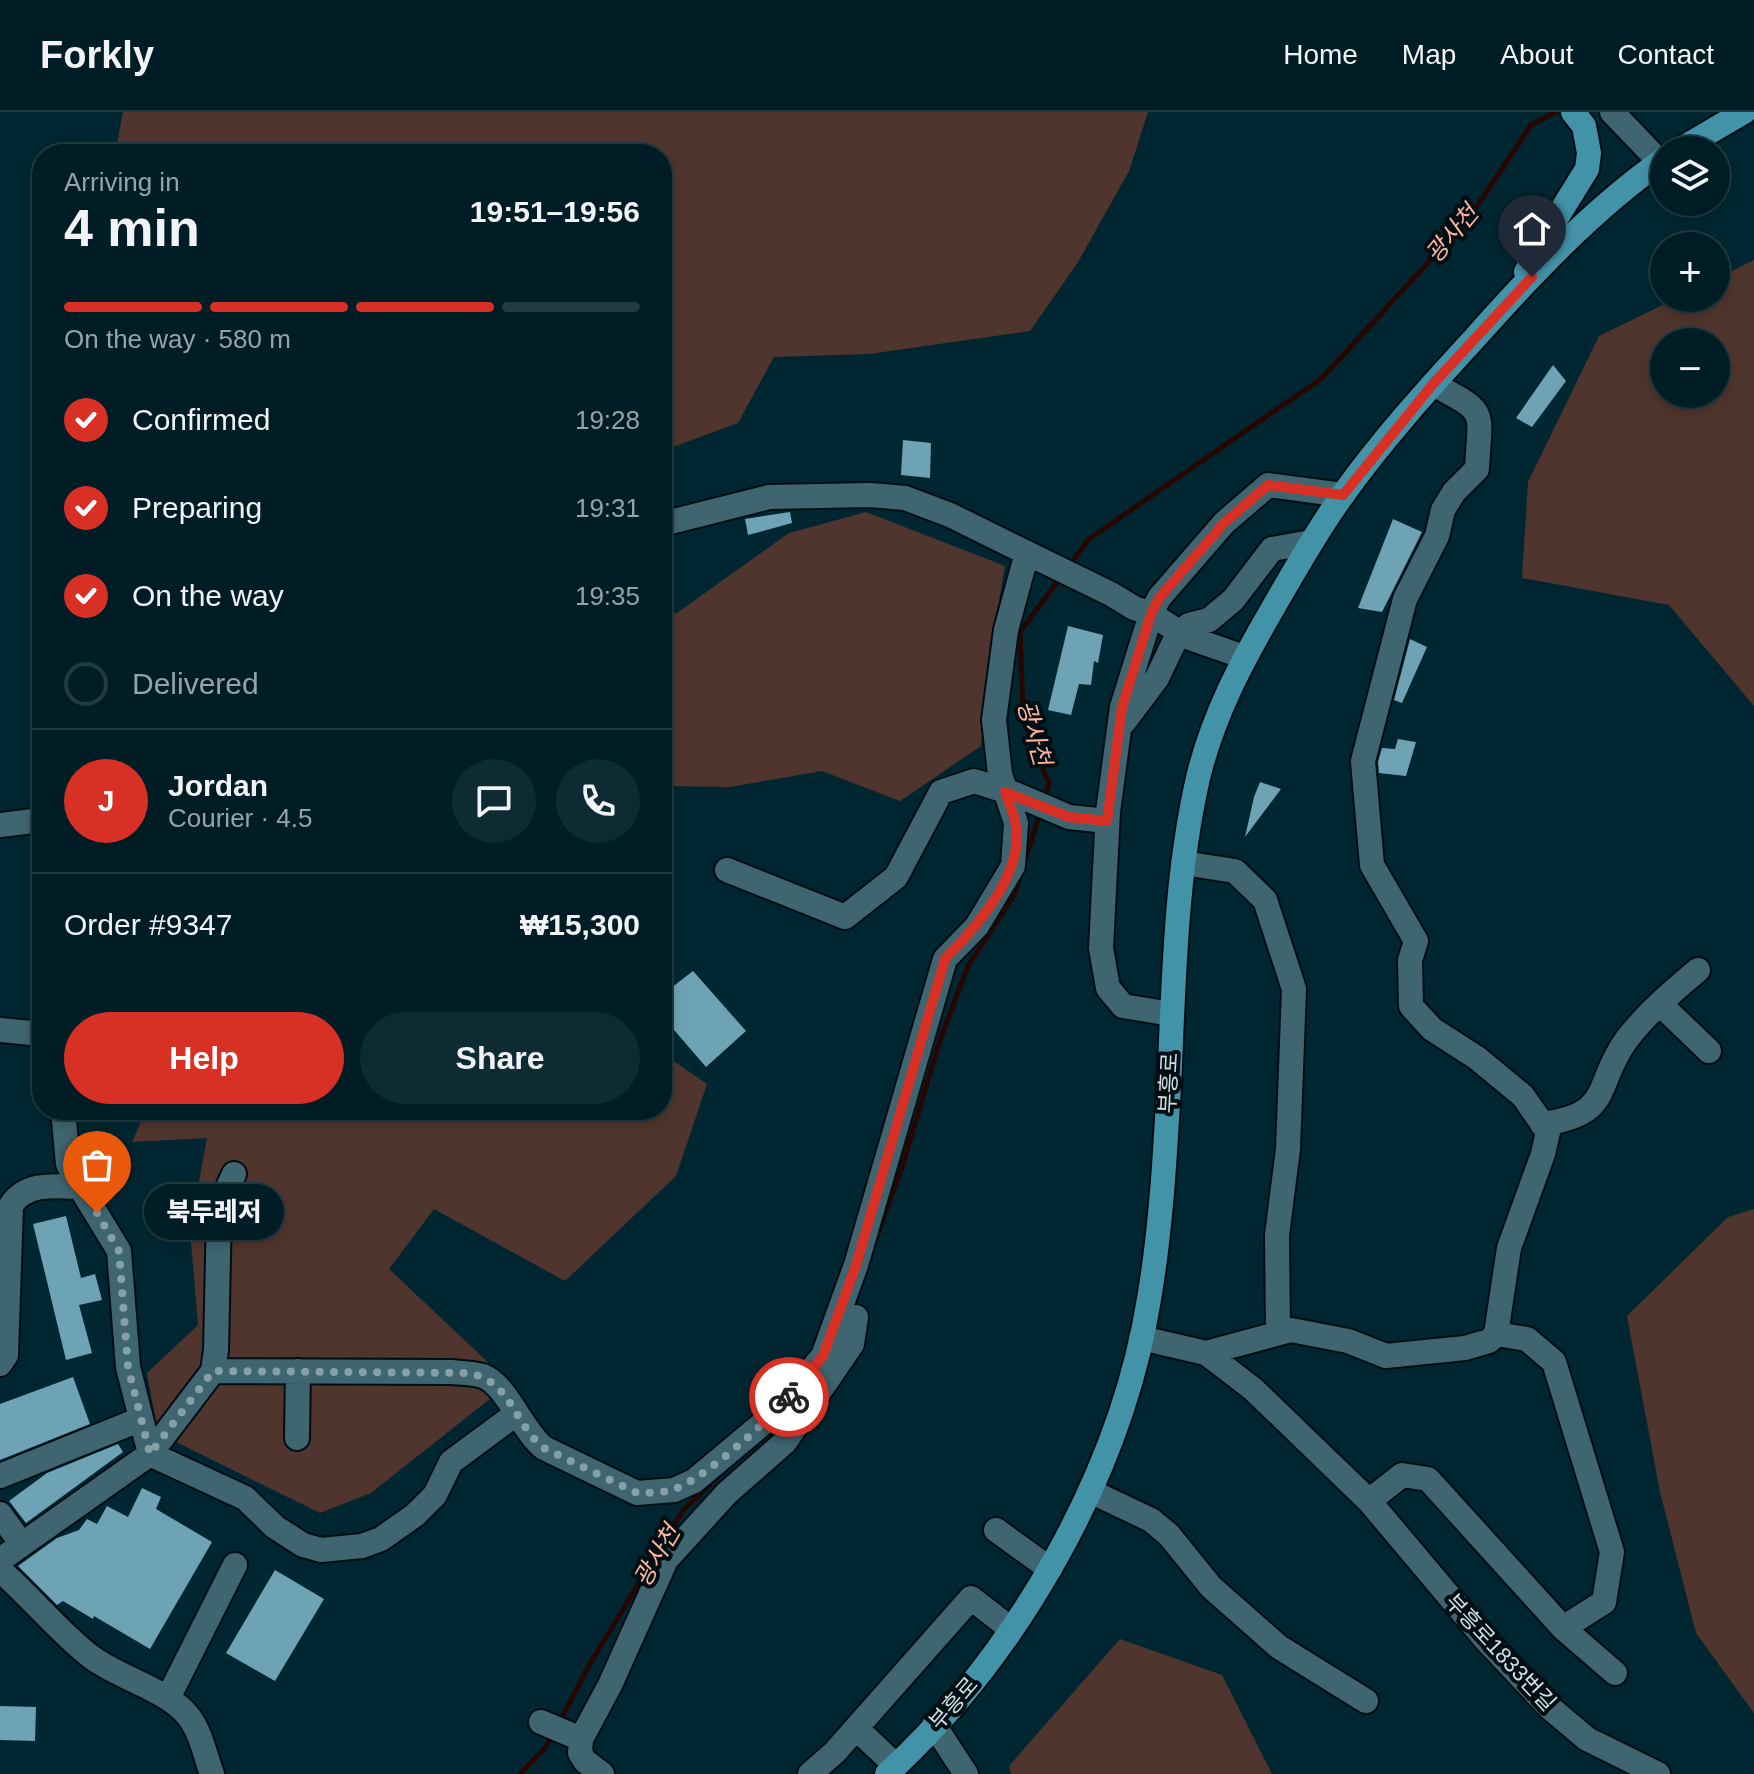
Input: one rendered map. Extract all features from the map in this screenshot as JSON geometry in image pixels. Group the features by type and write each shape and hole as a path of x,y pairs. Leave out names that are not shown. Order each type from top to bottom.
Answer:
{"main road":[{"name":"부흥로","path":"1703,136 1744,112"},
{"path":"1514,295 1587,169 1589,153 1579,119"},
{"name":"부흥로","path":"891,1770 994,1656 1050,1569 1090,1491 1124,1399 1149,1300 1162,1182 1183,863 1208,745 1217,715 1244,657 1311,542 1343,495 1433,384 1514,295 1619,194 1650,171"}],"street":[{"path":"1614,113 1650,142"},
{"path":"1216,1350 1291,1330 1348,1341 1386,1356 1465,1348 1489,1341 1496,1334 1509,1248 1548,1132 1523,1096 1477,1058 1432,1029 1411,1006 1410,960 1416,941 1372,865 1363,761 1397,629 1405,599 1437,536 1443,510 1454,492 1477,469 1479,415 1472,405 1433,384"},
{"path":"1171,1014 1123,1006 1108,988 1101,948 1107,821 1122,707 1151,614 1159,598 1224,523 1268,485 1343,495"},
{"path":"672,521 769,497 870,495 905,498 950,515 1034,556 1151,614 1179,632 1244,657"},
{"path":"1119,728 1157,678 1179,632 1189,625 1209,620 1233,600 1272,549 1311,542"},
{"path":"602,1774 580,1753 581,1739 610,1685 666,1560 714,1483 823,1356 856,1265 945,959 977,926 1013,866 1016,823 1010,793 1000,774 994,720 1006,630 1034,556"},
{"path":"727,870 845,917 896,877 941,792 974,781 1069,817 1107,821"},
{"path":"0,825 32,821"},
{"path":"1183,863 1235,871 1265,900 1294,989 1288,1149 1277,1235 1274,1333"},
{"path":"1542,1124 1570,1120 1596,1103 1626,1041 1660,1004 1698,970"},
{"path":"1660,1004 1709,1051"},
{"path":"0,1030 32,1033"},
{"path":"64,1120 68,1164 119,1251 128,1367 150,1454"},
{"path":"0,1560 150,1454 213,1371 217,1340 219,1213 234,1174"},
{"path":"0,1364 6,1355 5,1232 11,1205 23,1194 42,1186 80,1187"},
{"path":"213,1371 451,1372 484,1376 496,1383 533,1439 544,1448 637,1493 674,1490 714,1483 785,1442 852,1344 856,1317"},
{"path":"1496,1334 1527,1339 1554,1362 1612,1552 1604,1602 1563,1628"},
{"name":"부흥로1833번길","path":"1141,1338 1216,1350 1369,1501 1486,1640 1549,1707 1587,1739 1658,1774"},
{"path":"297,1438 298,1371"},
{"path":"150,1454 245,1498 275,1527 303,1545 321,1550 362,1546 381,1539 415,1515 435,1495 451,1462 516,1414"},
{"path":"0,1476 141,1419"},
{"path":"1369,1501 1402,1475 1428,1479 1563,1628 1615,1673"},
{"path":"1090,1491 1151,1520 1169,1535 1211,1587 1279,1647 1366,1701"},
{"path":"0,1514 21,1543"},
{"path":"996,1530 1050,1569"},
{"path":"168,1698 235,1565"},
{"path":"0,1570 98,1663 180,1707 194,1725 212,1774"},
{"path":"810,1774 856,1728 971,1598 1011,1629"},
{"path":"543,1723 581,1739"},
{"path":"934,1725 966,1774"},
{"path":"856,1728 891,1770"}],"shaded area":[{"path":"123,112 1148,112 1129,171 1078,262 1030,331 869,354 774,357 738,423 672,447 672,144 117,144"},
{"path":"1754,260 1754,706 1669,605 1522,578 1528,482 1599,336 1650,311 1730,312 1730,272"},
{"path":"866,512 1005,566 987,671 981,746 900,801 822,771 730,787 672,786 672,614 789,533"},
{"path":"672,1060 707,1084 676,1176 565,1281 434,1209 389,1269 510,1383 371,1493 320,1513 158,1433 147,1373 198,1325 190,1231 207,1138 132,1142 142,1120 672,1120"},
{"path":"1754,1209 1754,1713 1696,1633 1660,1492 1627,1316 1728,1217"},
{"path":"1120,1639 1222,1675 1272,1774 1011,1774 1009,1766"}],"building":[{"path":"1553,365 1566,381 1532,427 1516,418"},
{"path":"903,440 931,443 930,478 901,475"},
{"path":"790,512 792,523 748,535 745,519"},
{"path":"1393,519 1422,532 1382,612 1358,608"},
{"path":"1068,626 1103,635 1098,663 1094,661 1091,685 1079,684 1071,715 1048,710"},
{"path":"1410,639 1427,647 1402,703 1394,700"},
{"path":"1398,739 1416,742 1406,776 1379,773 1382,748 1395,749"},
{"path":"1260,782 1281,789 1245,837 1254,797"},
{"path":"693,971 746,1031 706,1067 672,1028 672,987"},
{"path":"66,1216 81,1278 95,1274 102,1300 79,1305 92,1353 66,1360 33,1224"},
{"path":"73,1377 90,1424 0,1460 0,1404"},
{"path":"118,1444 123,1452 26,1523 9,1501 47,1473"},
{"path":"142,1488 161,1497 156,1509 212,1542 150,1649 63,1601 57,1605 18,1566 57,1538 79,1530 87,1519 97,1524 107,1506 128,1517"},
{"path":"275,1570 324,1599 275,1681 226,1653"},
{"path":"0,1706 36,1707 35,1741 0,1740"}],"waterway":[{"name":"광사천","path":"1069,566 1089,539 1322,378 1469,218 1531,125 1556,112"},
{"name":"광사천","path":"1044,799 1049,783 1032,744 1023,712 1020,632 1061,577"},
{"name":"광사천","path":"1024,864 1040,813"},
{"name":"광사천","path":"875,1242 902,1167 940,1040 968,966 1014,895 1021,874"},
{"name":"광사천","path":"559,1723 591,1662 684,1509 723,1472"},
{"name":"광사천","path":"520,1774 546,1747 552,1735"}],"way so far":[{"path":"97,1213 119,1251 128,1367 150,1454 213,1371 469,1373 496,1383 533,1439 544,1448 637,1493 651,1493 674,1490 694,1481 774,1414 789,1397"}],"place":[{"name":"북두레저","path":"97,1213"}],"route":[{"path":"789,1397 823,1356 856,1265 945,959 977,926 1013,866 1016,823 1005,792 1069,817 1107,821 1122,707 1151,614 1159,598 1224,523 1268,485 1343,495 1433,384 1532,277"}]}
